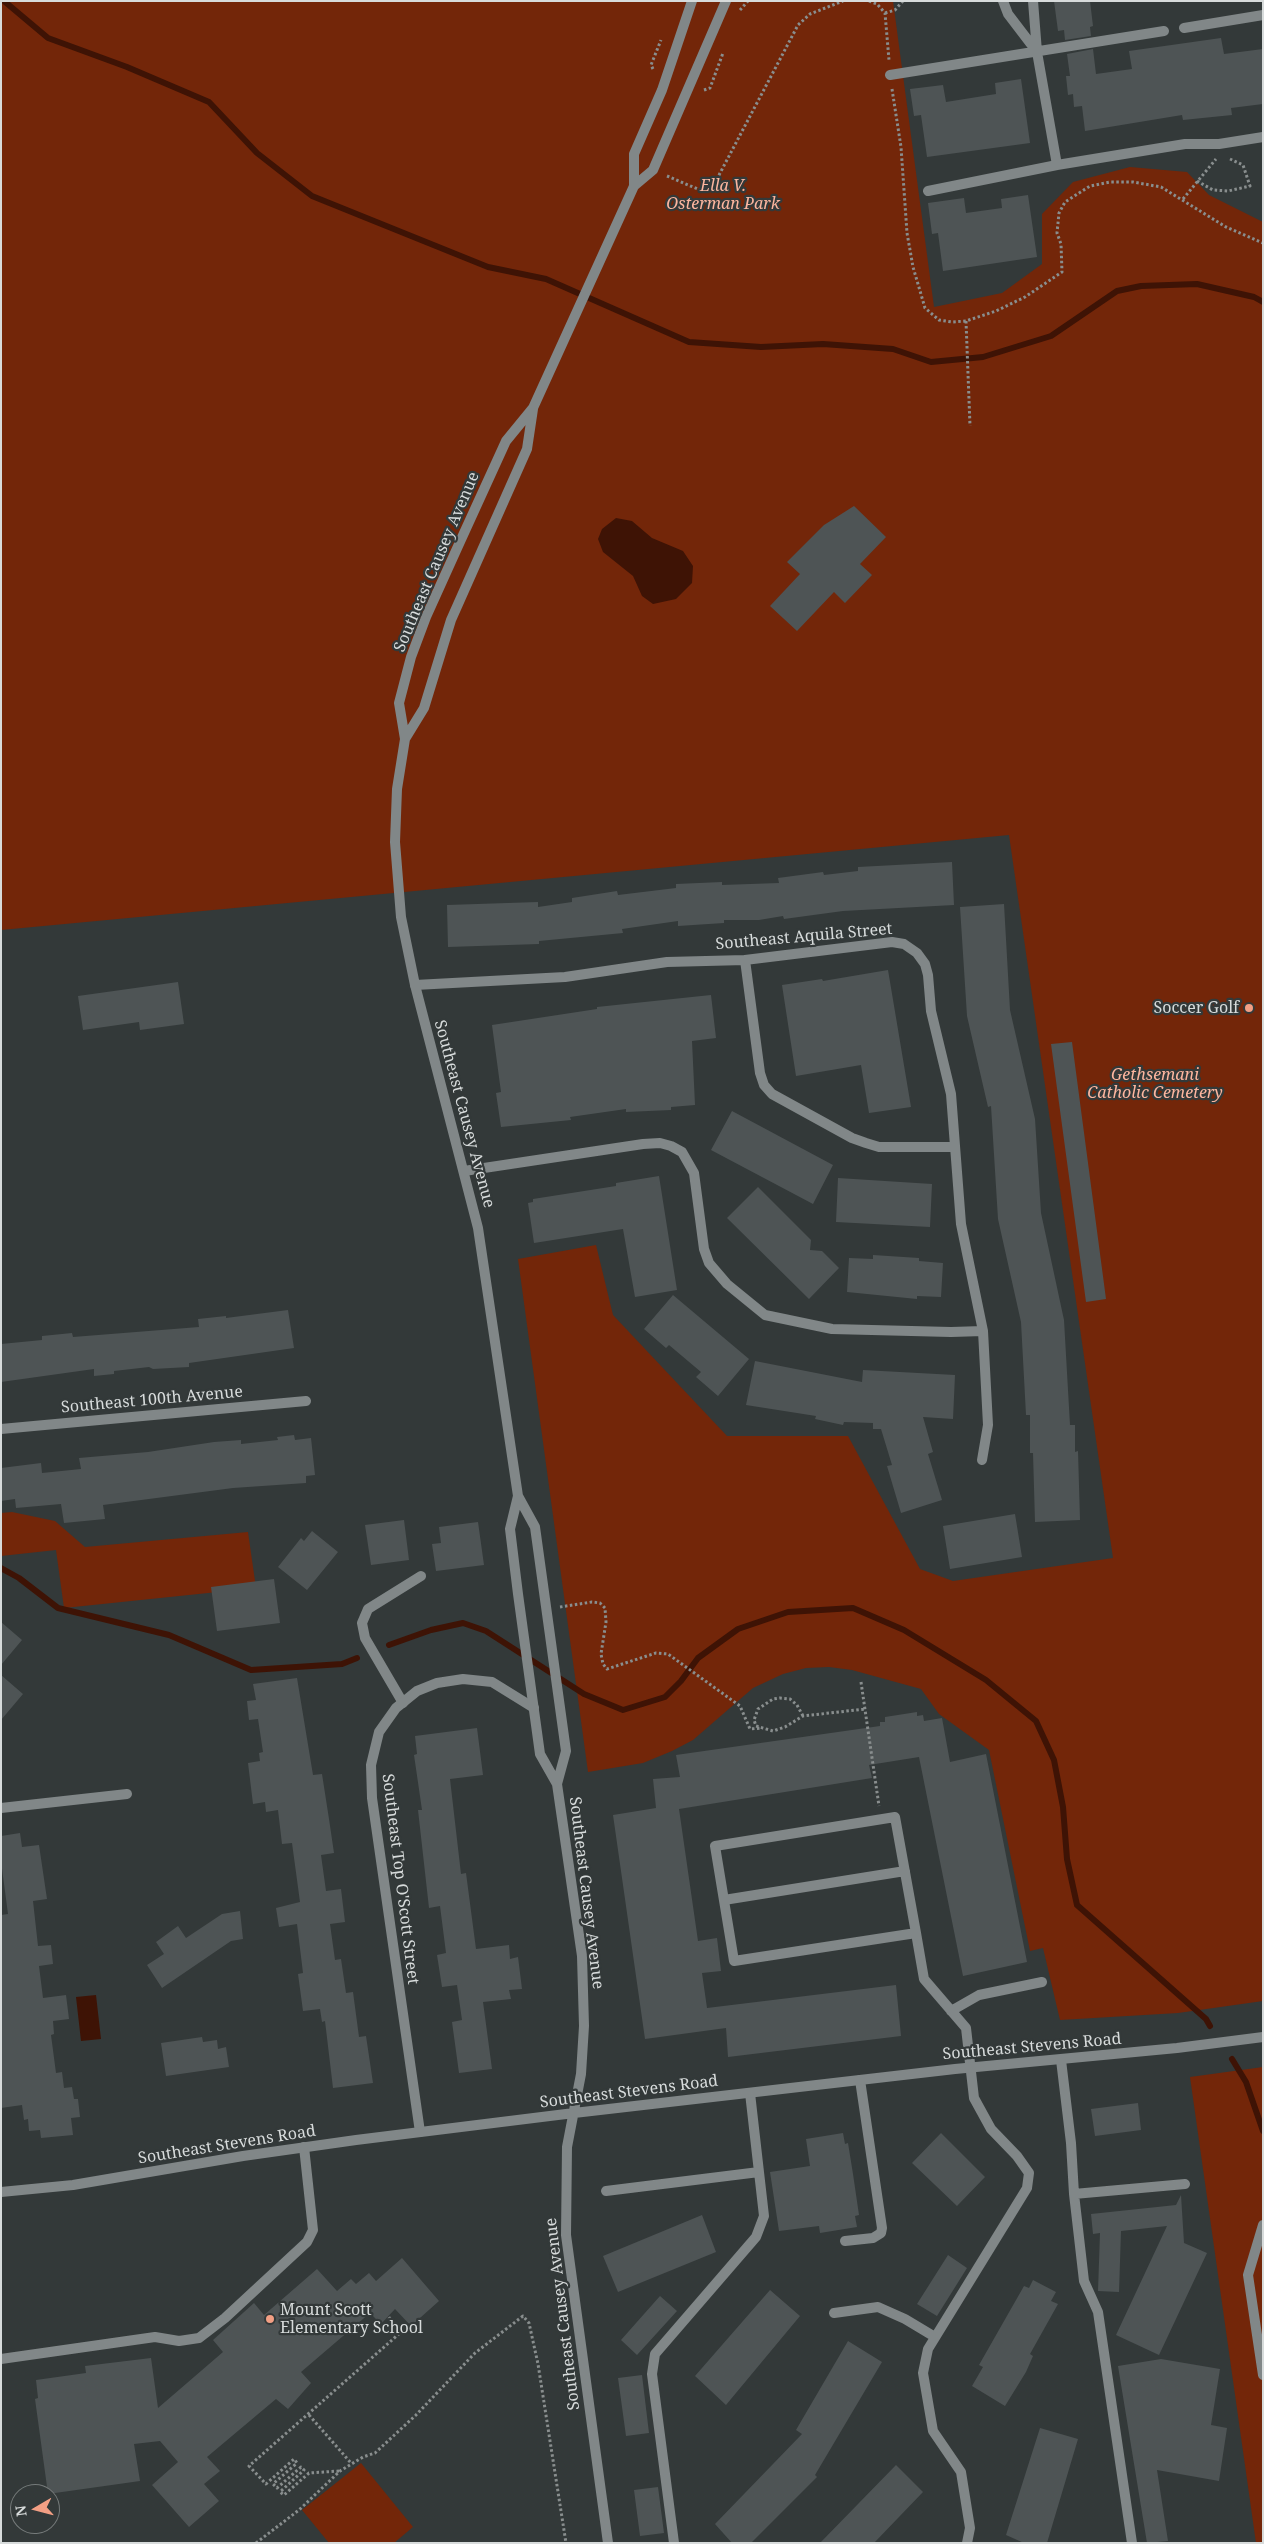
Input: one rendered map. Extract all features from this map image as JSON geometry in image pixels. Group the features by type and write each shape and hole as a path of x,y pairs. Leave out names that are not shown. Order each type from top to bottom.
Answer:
{"street":[{"name":"Southeast Causey Avenue","path":"557,1784 566,1751 535,1527 518,1496 478,1228 415,985 401,917 395,842 397,790 405,739 399,702 411,657 426,616 506,441 533,408 634,186 634,154 662,90 692,1"},
{"name":"Southeast Causey Avenue","path":"634,186 653,170 726,1"},
{"path":"1003,1 1008,14 1037,52"},
{"path":"1033,1 1037,52 1057,165"},
{"path":"1184,28 1263,15"},
{"path":"890,75 1164,31"},
{"path":"928,192 1057,165 1185,144 1219,144 1263,137"},
{"name":"Southeast Causey Avenue","path":"405,739 424,708 451,620 527,449 533,408"},
{"name":"Southeast Aquila Street","path":"415,985 564,977 667,962 745,960 892,942 904,944 917,953 925,964 928,975 931,1011 951,1094 961,1224 983,1331 988,1425 982,1460"},
{"path":"745,960 760,1073 764,1084 772,1094 852,1138 866,1143 880,1147 955,1147"},
{"path":"464,1171 643,1144 660,1143 670,1146 682,1152 694,1173 704,1249 709,1263 727,1284 765,1315 832,1328 951,1332 983,1331"},
{"name":"Southeast 100th Avenue","path":"1,1429 306,1401"},
{"name":"Southeast Causey Avenue","path":"518,1496 510,1529 540,1754 557,1784 582,1956 584,1989 581,2074 567,2147 566,2234 608,2543"},
{"path":"403,1702 365,1638 362,1623 368,1610 420,1576"},
{"name":"Southeast Top O'Scott Street","path":"420,2132 372,1798 371,1765 379,1732 396,1708 417,1691 437,1684 463,1679 492,1682 534,1708"},
{"path":"1,1808 127,1794"},
{"path":"916,1932 734,1961 715,1846 895,1817 916,1932 924,1979 966,2028 974,2098 991,2129 1017,2156 1029,2173 1027,2188 928,2349 923,2373 933,2431 961,2472 970,2528 967,2543"},
{"path":"724,1900 905,1871"},
{"path":"951,2011 979,1995 1042,1982"},
{"name":"Southeast Stevens Road","path":"1,2192 73,2185 304,2147 574,2112 970,2068 1196,2046 1263,2036"},
{"path":"1061,2060 1084,2281 1098,2312 1132,2543"},
{"path":"844,2241 873,2238 881,2233 882,2228 860,2080"},
{"path":"674,2543 652,2374 655,2354 756,2237 764,2216 750,2093"},
{"path":"1,2359 155,2337 179,2341 199,2338 225,2318 307,2242 313,2230 304,2147"},
{"path":"606,2191 759,2172"},
{"path":"1074,2194 1185,2184"},
{"path":"1263,2225 1248,2274 1263,2375"},
{"path":"834,2313 878,2307 905,2319 935,2338"}],"path":[{"path":"653,170 700,190 718,177 798,25 810,14 843,1"},
{"path":"869,1 876,4 884,13 890,75 901,147 907,233 913,267 925,308 939,320 952,322 966,321 996,311 1025,297 1062,272 1060,244 1057,233 1059,213 1065,202 1090,186 1110,182 1133,182 1161,188 1183,199 1226,227 1263,243"},
{"path":"884,13 895,10 903,1"},
{"path":"1219,144 1221,157"},
{"path":"1183,199 1197,181 1214,160 1221,157 1234,159 1243,165 1250,186 1228,191 1213,190 1197,181"},
{"path":"966,321 970,426"},
{"path":"547,1612 592,1602 600,1604 604,1608 606,1622 601,1654 603,1664 607,1669 656,1653 668,1654 740,1706 750,1729 762,1728"},
{"path":"861,1682 881,1819"},
{"path":"803,1716 790,1699 773,1699 758,1709 754,1715 756,1726 773,1731 785,1728 803,1716 865,1709"},
{"path":"340,2472 309,2473 284,2496 280,2492 304,2470 301,2467 277,2488 273,2484 297,2462 294,2459 266,2484 249,2466 310,2415 400,2333 388,2316"},
{"path":"256,2543 298,2510 350,2464 375,2453 416,2415 475,2353 523,2316 529,2323 538,2364 566,2543"},
{"path":"310,2415 350,2464"}],"green space":[{"path":"1,1 893,1 934,307 1002,293 1042,264 1042,214 1073,182 1130,167 1187,172 1209,195 1263,222 1263,2001 1178,2013 1060,2020 1043,1948 1030,1951 989,1750 939,1714 921,1689 852,1670 829,1667 806,1668 783,1674 753,1688 693,1740 672,1751 643,1763 588,1772 518,1259 596,1245 613,1315 727,1436 848,1436 920,1569 953,1581 1113,1558 1009,835 1,930"},
{"path":"12,1512 55,1521 85,1547 248,1532 256,1588 64,1608 56,1550 1,1556 1,1513"},
{"path":"1263,2067 1263,2543 1256,2543 1190,2077"},
{"path":"361,2463 413,2527 394,2543 329,2543 302,2510"}],"shaded area":[{"path":"616,518 632,521 652,538 683,551 693,566 692,583 676,599 653,604 642,596 633,576 603,552 598,539 602,529"},
{"path":"96,1995 101,2039 81,2041 76,1997"}],"building":[{"path":"1054,1 1090,1 1093,26 1090,27 1091,36 1065,40 1064,30 1058,31"},
{"path":"1221,38 1224,54 1263,49 1263,104 1231,108 1232,115 1183,120 1182,115 1085,131 1082,106 1074,107 1073,94 1068,95 1066,76 1070,76 1067,54 1093,49 1096,74 1132,69 1129,51"},
{"path":"1021,79 1030,143 927,157 921,115 914,116 910,89 943,85 946,102 996,94 995,83"},
{"path":"1028,195 1037,257 943,271 938,233 932,234 928,203 964,198 966,213 1002,208 1001,199"},
{"path":"854,506 886,537 860,564 872,575 845,603 834,592 797,631 770,606 800,574 787,562 824,525"},
{"path":"952,862 954,905 843,911 784,919 783,916 759,920 724,920 724,923 678,926 678,921 622,929 623,933 539,941 539,944 448,947 447,905 538,902 538,907 572,902 572,898 617,891 618,895 676,888 676,884 722,882 722,885 779,883 778,878 823,872 824,875 858,871 858,867"},
{"path":"1004,904 1010,1010 1035,1119 1041,1213 1064,1320 1070,1425 1075,1425 1075,1452 1078,1451 1080,1520 1035,1522 1033,1453 1030,1453 1030,1415 1026,1415 1021,1322 998,1219 991,1106 988,1107 967,1016 960,907"},
{"path":"888,970 911,1107 869,1113 861,1065 796,1076 782,985 822,979 823,981"},
{"path":"178,982 184,1024 140,1030 139,1022 83,1030 78,996"},
{"path":"711,995 716,1038 692,1041 695,1105 671,1107 671,1110 626,1112 626,1109 570,1117 571,1120 501,1127 496,1093 501,1092 492,1025 597,1009 597,1007"},
{"path":"1072,1042 1106,1299 1086,1302 1051,1044"},
{"path":"732,1111 833,1165 813,1204 711,1150"},
{"path":"659,1176 677,1290 635,1297 623,1229 534,1243 528,1203 533,1202 533,1199 616,1186 616,1183"},
{"path":"838,1178 932,1184 930,1227 836,1222"},
{"path":"758,1187 811,1240 810,1250 822,1251 839,1268 809,1299 727,1218"},
{"path":"873,1255 919,1258 919,1261 943,1263 941,1297 917,1296 917,1299 847,1292 849,1258 873,1259"},
{"path":"673,1295 749,1359 718,1396 696,1377 701,1372 669,1345 666,1348 644,1329"},
{"path":"288,1310 294,1348 189,1363 189,1367 153,1369 149,1367 114,1371 114,1374 94,1376 94,1369 1,1382 1,1344 42,1340 42,1336 72,1333 73,1337 199,1327 198,1319 226,1316 226,1318"},
{"path":"755,1361 862,1382 863,1370 955,1375 953,1419 923,1417 933,1452 928,1454 942,1500 901,1513 887,1466 892,1465 881,1429 873,1429 873,1423 844,1422 843,1425 815,1419 816,1416 746,1405"},
{"path":"294,1435 295,1440 311,1438 315,1475 306,1476 306,1483 233,1488 103,1505 105,1519 64,1523 61,1504 16,1508 15,1499 1,1501 1,1468 41,1463 42,1473 81,1469 79,1458 148,1452 214,1442 241,1440 241,1444 278,1440 277,1437"},
{"path":"1015,1514 1022,1557 950,1569 943,1526"},
{"path":"404,1520 409,1560 371,1565 365,1525"},
{"path":"478,1522 484,1565 436,1571 432,1544 441,1543 439,1527"},
{"path":"312,1531 338,1552 307,1590 278,1567 301,1538 304,1541"},
{"path":"274,1579 280,1623 217,1631 211,1587"},
{"path":"1,1622 22,1640 1,1665"},
{"path":"1,1675 23,1694 1,1720"},
{"path":"297,1678 313,1775 322,1774 334,1853 321,1855 326,1891 341,1889 345,1922 330,1924 335,1960 341,1959 346,1993 353,1992 359,2037 366,2036 373,2083 333,2088 325,2021 322,2022 320,2009 303,2011 298,1974 303,1973 297,1924 279,1927 276,1908 300,1902 292,1843 282,1844 278,1810 266,1812 265,1802 253,1804 248,1763 260,1761 259,1753 263,1752 258,1719 249,1720 247,1701 256,1700 253,1684"},
{"path":"917,1712 917,1716 923,1715 924,1721 942,1718 950,1762 986,1754 1027,1962 963,1976 919,1757 869,1765 872,1778 679,1809 698,1941 717,1938 721,1971 702,1973 707,2008 896,1985 901,2036 728,2057 726,2028 645,2039 613,1815 656,1808 653,1779 680,1777 676,1755 880,1726 880,1722 885,1722 885,1717"},
{"path":"477,1728 483,1775 450,1779 461,1874 466,1873 476,1949 509,1945 510,1959 518,1957 522,1989 509,1990 511,1999 483,2002 492,2069 459,2073 452,2022 462,2020 457,1985 442,1987 437,1955 446,1953 440,1906 429,1908 418,1810 422,1810 414,1755 417,1754 415,1736"},
{"path":"20,1833 22,1847 39,1845 47,1899 33,1901 38,1946 51,1945 53,1964 39,1966 43,1998 66,1995 69,2019 53,2021 54,2034 51,2035 56,2073 62,2072 64,2088 72,2087 74,2099 78,2099 80,2117 71,2118 73,2135 41,2138 40,2130 29,2131 28,2119 24,2120 22,2105 1,2108 1,1915 8,1914 1,1861 1,1836"},
{"path":"240,1911 243,1939 231,1941 162,1988 147,1965 164,1954 156,1942 178,1926 186,1938 222,1914"},
{"path":"202,2037 203,2042 217,2040 218,2049 226,2047 229,2067 166,2076 161,2043"},
{"path":"1138,2103 1141,2130 1095,2136 1091,2109"},
{"path":"843,2133 845,2144 848,2143 853,2174 859,2215 855,2216 857,2227 820,2233 819,2226 779,2231 770,2172 810,2166 806,2139"},
{"path":"941,2133 985,2177 957,2206 912,2163"},
{"path":"1181,2195 1184,2243 1207,2253 1159,2355 1116,2335 1167,2226 1121,2231 1119,2292 1098,2291 1100,2233 1093,2234 1091,2214 1176,2205"},
{"path":"702,2215 716,2252 618,2292 603,2256"},
{"path":"948,2255 967,2268 937,2316 917,2304"},
{"path":"402,2258 439,2301 411,2326 395,2309 381,2324 370,2313 301,2372 311,2383 288,2409 276,2399 207,2457 220,2471 204,2484 219,2501 189,2527 152,2485 178,2462 160,2441 134,2444 140,2481 60,2492 60,2484 47,2484 35,2399 38,2398 36,2380 86,2373 85,2366 151,2358 158,2408 223,2352 213,2340 254,2303 264,2315 317,2269 337,2291 351,2279 356,2284 369,2273 376,2281"},
{"path":"1033,2280 1056,2292 1051,2301 1058,2304 1030,2354 1033,2356 1026,2372 1005,2406 972,2386 983,2367 979,2365 1024,2286 1029,2288"},
{"path":"770,2290 800,2316 726,2405 695,2376"},
{"path":"660,2296 677,2311 637,2355 621,2340"},
{"path":"848,2341 882,2362 815,2475 817,2477 751,2543 732,2543 715,2524 802,2434 796,2430"},
{"path":"1161,2359 1220,2369 1211,2425 1227,2428 1219,2481 1157,2470 1168,2541 1147,2543 1118,2366"},
{"path":"642,2375 649,2433 626,2436 618,2378"},
{"path":"1040,2428 1078,2439 1047,2543 1024,2543 1006,2535"},
{"path":"896,2465 923,2492 874,2543 820,2543"},
{"path":"658,2487 664,2533 640,2536 634,2490"}],"waterway":[{"path":"4,1 48,38 127,67 209,102 257,153 312,196 488,267 546,279 689,342 761,347 823,344 893,349 931,362 983,357 1051,336 1117,291 1141,286 1197,284 1254,297 1263,302"},
{"path":"1,1568 19,1578 58,1608 169,1635 251,1670 342,1664 357,1658"},
{"path":"389,1645 431,1630 463,1623 486,1631 584,1694 623,1710 665,1697 681,1681 698,1658 738,1629 788,1612 853,1608 904,1630 986,1680 1036,1721 1054,1760 1063,1807 1067,1859 1077,1905 1206,2019 1210,2026"},
{"path":"1232,2059 1246,2082 1263,2131"}],"place":[{"name":"Soccer Golf","path":"1249,1008"},
{"name":"Mount Scott Elementary School","path":"270,2319"}],"park label":[{"name":"Ella V. Osterman Park","path":"723,195"},
{"name":"Gethsemani Catholic Cemetery","path":"1155,1084"}]}
